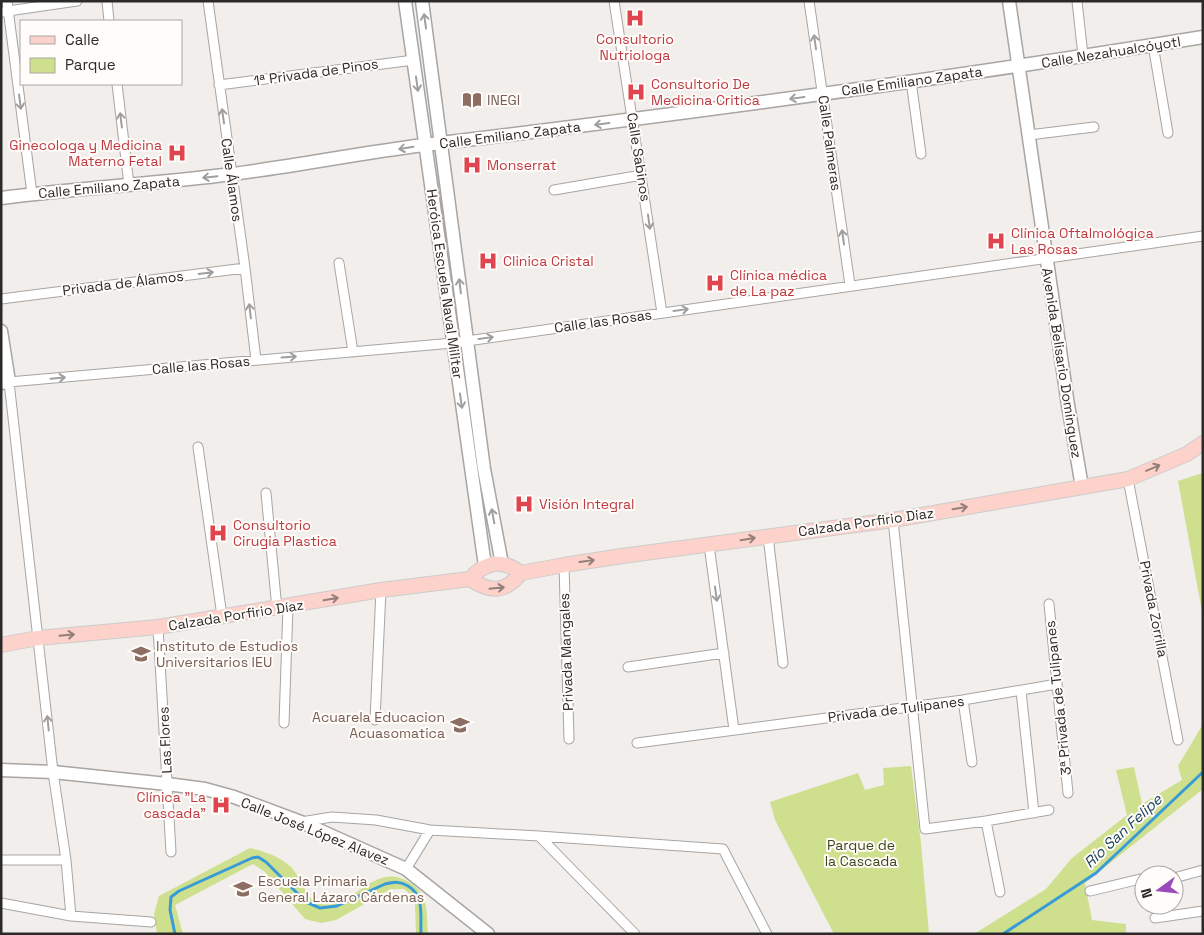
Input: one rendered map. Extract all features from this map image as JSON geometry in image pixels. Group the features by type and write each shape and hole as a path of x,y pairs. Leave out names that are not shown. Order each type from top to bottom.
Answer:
{"main road":[{"name":"Calzada Porfirio Díaz","path":"522,573 564,565 893,520 1128,479 1187,454 1203,443"},
{"path":"502,564 522,573 510,585 498,589 486,588 470,579 485,566 502,564"},
{"name":"Calzada Porfirio Díaz","path":"1,645 38,638 158,627 282,608 381,590 470,579"}],"street":[{"path":"32,194 6,8 77,1"},
{"path":"107,1 109,20"},
{"name":"Calle Álamos","path":"208,1 256,360"},
{"name":"Heróica Escuela Naval Militar","path":"405,1 485,566"},
{"name":"Heróica Escuela Naval Militar","path":"422,1 484,470 502,564"},
{"name":"Calle Sabinos","path":"614,1 662,313"},
{"name":"Calle Palmeras","path":"809,1 850,285"},
{"name":"Avenida Belisario Domínguez","path":"1009,1 1046,259 1082,487"},
{"path":"1077,1 1083,56"},
{"name":"Calle Nezahualcóyotl","path":"1019,66 1203,37"},
{"path":"1153,45 1168,133"},
{"name":"1ª Privada de Pinos","path":"219,85 414,60"},
{"name":"Calle Emiliano Zapata","path":"1,198 231,174 425,145 633,120 1019,66"},
{"path":"911,82 921,154"},
{"path":"117,85 129,185"},
{"path":"1028,135 1094,127"},
{"path":"554,190 642,175"},
{"name":"Calle las Rosas","path":"5,382 453,343 1203,236"},
{"path":"339,263 353,352"},
{"name":"Privada de Álamos","path":"1,299 245,268"},
{"path":"1,331 5,382 53,772 66,860 71,916"},
{"path":"198,447 222,616"},
{"name":"Privada Zorrilla","path":"1128,479 1178,740"},
{"path":"266,493 282,608 284,723"},
{"path":"893,520 925,829 1049,810"},
{"path":"768,536 783,663"},
{"path":"709,545 734,730"},
{"name":"Privada Mangales","path":"564,565 569,739"},
{"path":"376,720 381,590"},
{"name":"3ª Privada de Tulipanes","path":"1049,604 1068,793"},
{"name":"Las Flores","path":"158,627 170,852"},
{"path":"628,667 724,653"},
{"name":"Privada de Tulipanes","path":"637,743 963,700 1056,684"},
{"path":"1020,691 1034,813"},
{"path":"963,700 972,762"},
{"name":"Calle José López Alavez","path":"1,770 53,772 167,784 204,789 234,798 300,822 406,868 488,934"},
{"path":"300,822 332,817 376,820 430,830 723,849 766,934"},
{"path":"986,821 1000,892"},
{"path":"406,868 430,830"},
{"path":"539,836 635,934"},
{"path":"1,860 66,860"},
{"path":"1184,875 1203,870"},
{"path":"1090,891 1134,880"},
{"path":"1,902 71,916 151,922"},
{"path":"1156,918 1203,911"}],"green space":[{"path":"1203,473 1203,617 1178,481"},
{"path":"1203,724 1203,789 1085,883 1092,920 1126,924 1126,934 974,934 1046,889 1072,858 1127,815 1116,770 1134,767 1142,804 1182,780 1178,766"},
{"name":"Parque de la Cascada","path":"911,766 921,843 929,934 834,934 775,820 770,802 858,773 865,790 884,785 883,768"},
{"path":"250,848 272,855 287,863 310,897 319,903 330,905 340,902 380,878 391,876 403,879 418,889 422,895 425,902 428,934 416,934 415,904 413,897 404,889 391,889 336,920 321,923 305,919 265,872 253,864 175,905 183,934 157,934 154,914 159,896"}],"waterway":[{"name":"Río San Felipe","path":"1003,934 1096,873 1203,772"},
{"name":"Río San Felipe","path":"175,934 170,910 171,897 179,891 258,857 266,862 306,902 320,908 337,906 385,884 397,882 405,884 417,895 421,907 421,934"}],"place":[{"name":"Consultorio Nutriologa","path":"635,18"},
{"name":"Consultorio De Medicina Critica","path":"636,92"},
{"name":"INEGI","path":"472,100"},
{"name":"Ginecologa y Medicina Materno Fetal","path":"177,153"},
{"name":"Monserrat","path":"472,165"},
{"name":"Clínica Oftalmológica Las Rosas","path":"996,241"},
{"name":"Clinica Cristal","path":"488,261"},
{"name":"Clínica médica de La paz","path":"715,283"},
{"name":"Visión Integral","path":"524,504"},
{"name":"Consultorio Cirugia Plastica","path":"218,533"},
{"name":"Instituto de Estudios Universitarios IEU","path":"141,654"},
{"name":"Acuarela Educacion Acuasomatica","path":"460,725"},
{"name":"Clínica \"La cascada\"","path":"221,805"},
{"name":"Escuela Primaria General Lázaro Cárdenas","path":"243,889"}]}
